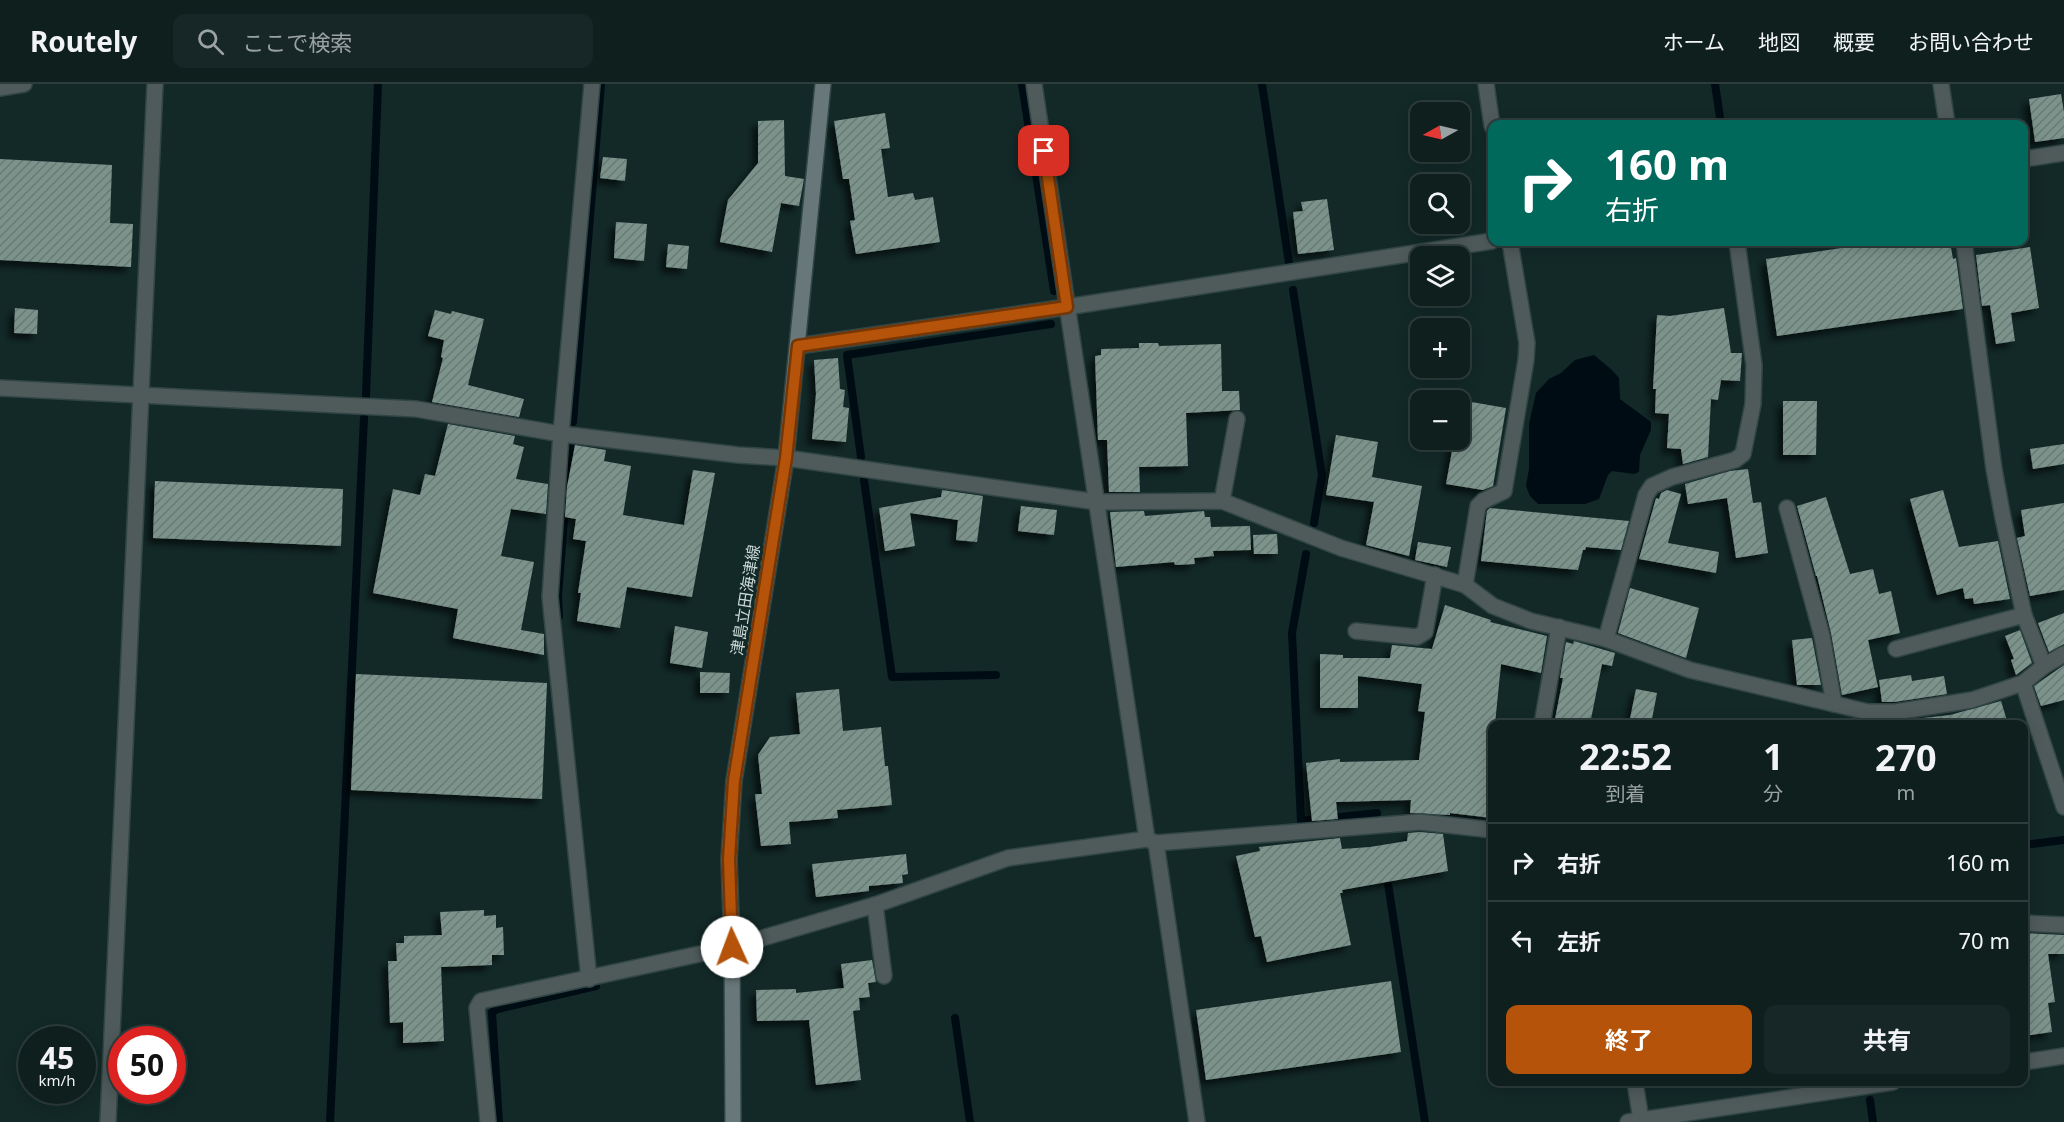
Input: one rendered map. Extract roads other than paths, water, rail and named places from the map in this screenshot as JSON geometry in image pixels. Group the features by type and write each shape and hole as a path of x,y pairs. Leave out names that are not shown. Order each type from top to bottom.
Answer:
{"main road":[{"name":"津島立田海津線","path":"733,1122 729,859 734,781 786,458 823,84"}],"street":[{"path":"0,88 24,84"},
{"path":"108,1122 155,84"},
{"path":"589,979 550,597 561,434 592,84"},
{"path":"1034,84 1097,502 1197,1122"},
{"path":"1486,84 1491,120"},
{"path":"1941,84 1946,120"},
{"path":"2028,158 2064,153"},
{"path":"798,346 1488,242"},
{"path":"1466,585 1478,507 1483,501 1504,491 1526,360 1527,343 1511,246"},
{"path":"1606,639 1646,495 1652,486 1672,477 1736,460 1743,454 1753,404 1754,365 1738,246"},
{"path":"1965,246 1994,469 2024,615 2044,666"},
{"path":"0,388 416,409 561,434 786,458 1097,502 1222,501 1341,548 1466,585 1493,606 1531,621 1606,639 1690,670 1868,712 1895,712 1972,700 2023,683 2064,654"},
{"path":"1222,501 1237,419"},
{"path":"1787,508 1822,636 1834,704"},
{"path":"1356,631 1417,637 1425,632 1436,575"},
{"path":"1896,649 2024,615"},
{"path":"1543,720 1559,627"},
{"path":"2023,683 2064,807"},
{"path":"488,1122 477,1008 481,1001 732,947 875,905 1008,858 1151,841 1420,822 1488,830"},
{"path":"875,905 884,976"},
{"path":"2028,923 2064,925"},
{"path":"2028,1061 2064,1056"},
{"path":"1636,1086 1640,1121 1867,1086"}],"waterway":[{"path":"366,396 378,84"},
{"path":"573,422 601,84"},
{"path":"1022,84 1054,291"},
{"path":"1262,84 1289,263"},
{"path":"1715,84 1720,120"},
{"path":"1293,290 1322,475 1314,523"},
{"path":"861,457 847,355 1051,324"},
{"path":"330,1122 364,418"},
{"path":"559,616 558,596 570,446"},
{"path":"864,480 892,677 996,675"},
{"path":"1306,554 1292,633 1301,821 1377,813"},
{"path":"2028,844 2064,840"},
{"path":"1386,871 1425,1122"},
{"path":"499,1122 492,1012 596,986 595,982"},
{"path":"955,1018 970,1122"},
{"path":"1870,1100 1873,1122"}]}
